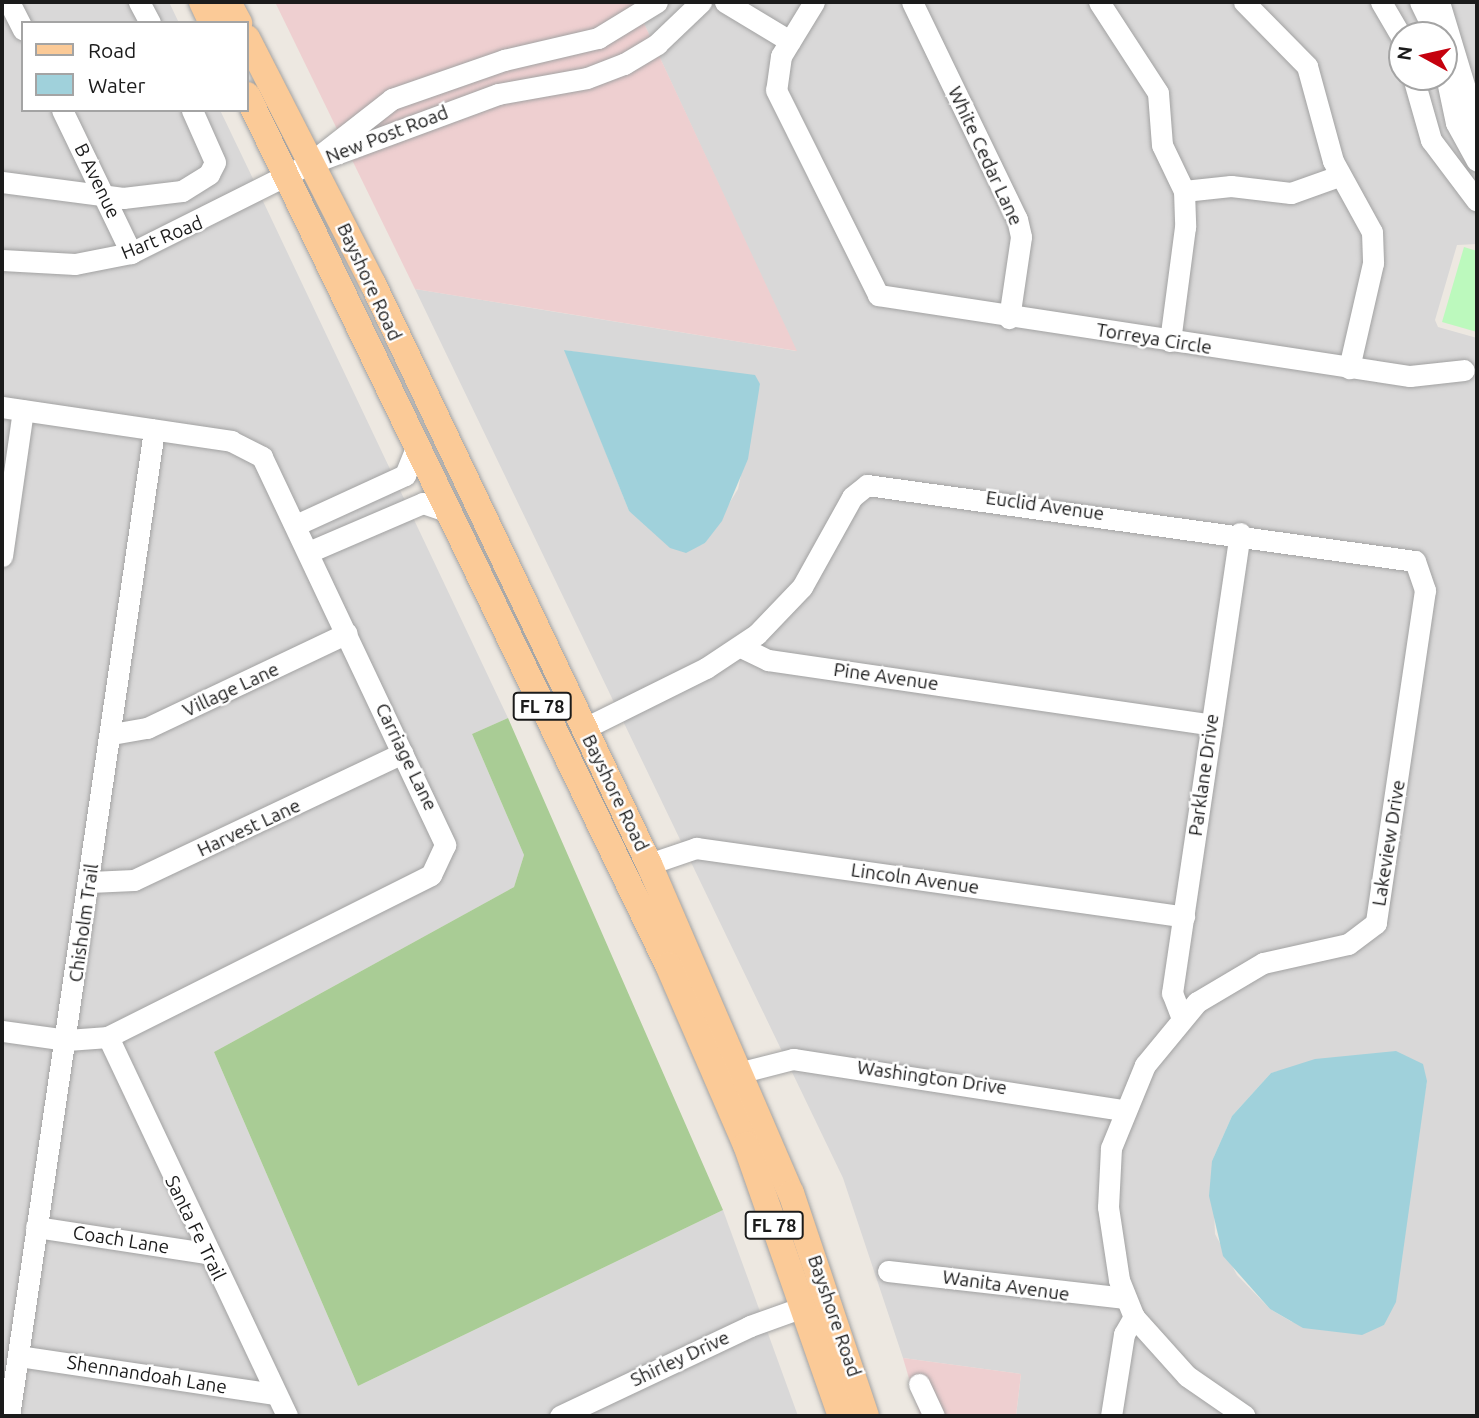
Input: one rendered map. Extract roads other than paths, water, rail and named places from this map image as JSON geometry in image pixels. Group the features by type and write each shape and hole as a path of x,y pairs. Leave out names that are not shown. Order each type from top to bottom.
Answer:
{"main road":[{"path":"202,2 211,21"},
{"path":"228,2 238,21"},
{"name":"Bayshore Road","path":"248,41 298,170 417,446 699,1038 746,1145 841,1416"},
{"name":"Bayshore Road","path":"248,96 298,170 649,864 738,1063 838,1324 866,1416"},
{"path":"699,1038 738,1063"},
{"path":"803,1307 838,1324"}],"street":[{"path":"9,2 21,26"},
{"path":"139,2 149,21"},
{"name":"New Post Road","path":"298,170 392,99 631,23 657,2"},
{"name":"New Post Road","path":"298,170 498,94 587,78 644,53 701,2"},
{"path":"725,2 790,41"},
{"name":"Torreya Circle","path":"814,2 790,41 776,90 867,282 878,295 1009,318 1410,376 1464,370"},
{"name":"White Cedar Lane","path":"912,2 1017,219 1021,237 1009,318"},
{"path":"1100,2 1158,93 1162,145 1184,191 1185,227 1170,341"},
{"path":"1244,2 1307,66 1339,176 1376,248 1349,368"},
{"path":"1381,2 1392,21"},
{"path":"1420,2 1429,21"},
{"path":"1439,2 1463,64 1477,128"},
{"path":"631,23 644,53"},
{"path":"1417,91 1431,141 1477,201"},
{"path":"1449,91 1456,123 1477,161"},
{"name":"B Avenue","path":"63,112 131,253"},
{"path":"2,182 105,196 168,194 213,171 215,157 193,112"},
{"name":"Hart Road","path":"2,260 75,264 131,253 298,170"},
{"path":"1184,191 1231,186 1291,193 1339,176"},
{"path":"2,556 12,409"},
{"name":"Carriage Lane","path":"2,1031 67,1040 112,1034 432,875 444,845 346,634 311,551 262,457 248,447 12,409"},
{"name":"Chisholm Trail","path":"9,1416 112,734 154,430"},
{"path":"298,524 405,475 417,446"},
{"name":"Euclid Avenue","path":"741,647 802,587 852,497 867,485 1398,555 1424,572"},
{"path":"311,551 423,503 449,512"},
{"name":"Parklane Drive","path":"1181,1016 1172,993 1240,533"},
{"name":"Lakeview Drive","path":"1129,1308 1107,1188 1123,1110 1181,1016 1246,970 1348,944 1376,923 1424,572"},
{"name":"Village Lane","path":"112,734 146,728 346,634"},
{"path":"583,729 741,647"},
{"name":"Pine Avenue","path":"741,647 768,660 1211,725"},
{"name":"Harvest Lane","path":"90,882 134,880 403,753"},
{"name":"Lincoln Avenue","path":"649,864 696,848 1184,917"},
{"name":"Santa Fe Trail","path":"112,1034 206,1253 287,1416"},
{"name":"Washington Drive","path":"738,1063 793,1059 1123,1110"},
{"name":"Coach Lane","path":"36,1227 206,1253"},
{"name":"Wanita Avenue","path":"888,1271 1129,1308"},
{"name":"Shirley Drive","path":"560,1416 750,1325 803,1307"},
{"path":"1111,1416 1129,1308"},
{"path":"1129,1308 1187,1376 1245,1416"},
{"name":"Shennandoah Lane","path":"18,1356 275,1394"},
{"path":"919,1384 934,1416"}],"water":[{"path":"564,350 755,375 760,384 748,459 722,521 705,543 686,553 670,548 629,511"},
{"path":"1396,1051 1423,1064 1427,1081 1396,1302 1384,1325 1362,1335 1303,1328 1270,1309 1223,1256 1209,1196 1212,1161 1232,1116 1271,1073 1315,1059"}]}
